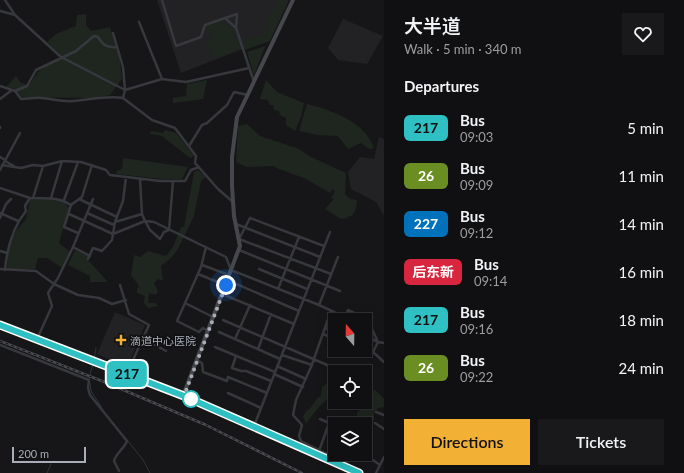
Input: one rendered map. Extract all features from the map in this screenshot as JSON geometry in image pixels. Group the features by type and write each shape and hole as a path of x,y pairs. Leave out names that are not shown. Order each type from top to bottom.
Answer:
{"highway":[{"path":"0,325 184,396 253,427 318,453 358,473"}],"street":[{"path":"5,0 15,15 61,57 125,90 162,79 186,82 250,68"},
{"path":"162,0 176,46 201,37 205,25 237,14 236,28 254,82"},
{"path":"184,396 240,246 233,202 232,157 237,117 293,0"},
{"path":"0,11 15,15"},
{"path":"225,18 236,28"},
{"path":"139,22 162,79"},
{"path":"113,33 123,67 125,90 123,98"},
{"path":"0,99 27,86 36,70 76,51 94,36 98,37 102,44 111,48 117,47"},
{"path":"0,86 14,91 21,99 32,100 41,97 50,100 71,101 110,96 123,98 152,120 175,128 196,156 195,163 218,190 233,202"},
{"path":"189,146 202,125 207,123 227,105 234,92 248,95"},
{"path":"0,170 20,133"},
{"path":"0,157 16,167"},
{"path":"2,165 16,167 43,166 62,160 92,165 106,170 110,175 174,181 185,181 191,170 199,167"},
{"path":"52,198 62,160"},
{"path":"64,200 78,162"},
{"path":"78,233 64,227 71,204 82,197 92,165"},
{"path":"5,270 7,253 18,221 26,210 25,206 31,198 43,166"},
{"path":"88,259 93,248 102,251 112,240 115,224 123,200 126,177"},
{"path":"140,178 142,214 150,230 160,239 164,232 169,230"},
{"path":"169,230 174,181"},
{"path":"0,188 31,198 52,198 64,200 71,204"},
{"path":"0,218 1,213 11,198"},
{"path":"79,199 117,217"},
{"path":"37,339 52,306 48,293 73,247 93,199"},
{"path":"1,213 18,221"},
{"path":"87,213 115,224 142,214"},
{"path":"69,214 113,234 145,221 154,222 226,257 231,270 319,305 334,313"},
{"path":"239,239 250,218 324,246"},
{"path":"236,224 320,257"},
{"path":"253,427 330,232"},
{"path":"278,289 299,237"},
{"path":"239,239 331,274"},
{"path":"73,247 90,256"},
{"path":"206,247 202,265 177,321 199,332 203,328 208,331"},
{"path":"239,250 340,291"},
{"path":"0,251 7,253"},
{"path":"319,305 338,257"},
{"path":"202,265 229,275"},
{"path":"0,269 36,271 54,284 78,295 99,298 112,304 126,300"},
{"path":"259,269 307,289"},
{"path":"198,274 299,311"},
{"path":"120,285 126,300 128,314 149,325 127,374"},
{"path":"222,294 294,324"},
{"path":"186,303 214,317"},
{"path":"235,339 250,305"},
{"path":"347,313 348,310 354,313"},
{"path":"331,311 293,415 302,425 299,436 301,441 318,453 349,464"},
{"path":"258,349 271,314"},
{"path":"223,320 285,347 315,358 328,365"},
{"path":"324,328 328,329"},
{"path":"372,329 378,342"},
{"path":"219,332 280,359"},
{"path":"322,334 328,336"},
{"path":"142,338 166,351"},
{"path":"372,339 384,343"},
{"path":"378,342 373,352 384,362"},
{"path":"0,345 90,380 88,388 90,395 127,441 124,448 116,456 114,461 119,471"},
{"path":"216,347 303,387"},
{"path":"282,355 312,365"},
{"path":"236,356 232,368 246,371 272,381"},
{"path":"197,360 202,363 202,372 227,381 228,377 267,393"},
{"path":"277,366 306,379"},
{"path":"228,393 261,408"},
{"path":"376,412 384,415"},
{"path":"320,419 328,423"},
{"path":"375,423 384,429"},
{"path":"318,453 328,426"},
{"path":"376,473 384,457"},
{"path":"372,459 380,465"}],"shaded area":[{"path":"157,0 285,0 268,39 181,73"},
{"path":"278,0 289,0 270,41 245,50 243,43 245,40 261,34 266,30 268,17"},
{"path":"86,14 86,25 91,31 110,27 120,61 122,79 110,95 94,98 22,97 15,89 6,87 16,76 21,83 29,85 38,72 62,56 47,42 56,34 76,26 77,15"},
{"path":"343,19 383,36 367,64 338,60 328,48"},
{"path":"224,20 232,29 240,49 213,59 206,44 212,41 206,26"},
{"path":"265,46 254,76 247,52"},
{"path":"207,80 203,99 173,103 173,98 186,96 187,84"},
{"path":"266,80 277,92 304,103 301,117 295,131 286,125 286,118 280,115 279,111 274,110 273,105 270,105 268,100 260,99"},
{"path":"307,104 337,114 356,124 370,139 374,148 369,149 361,143 348,149 338,136 317,135 299,131"},
{"path":"247,124 260,136 299,149 309,156 346,173 345,194 350,199 357,200 354,214 341,219 325,209 334,199 331,198 335,191 332,189 330,193 304,178 273,166 247,167 236,162 238,126"},
{"path":"165,130 176,133 194,156 190,158 162,136 150,134 151,131 163,133"},
{"path":"379,137 384,139 384,216 376,202 351,189 348,172 360,157 374,159"},
{"path":"123,158 188,167 182,179 162,179 116,174 117,171 122,169"},
{"path":"198,170 206,177 201,181 194,216 178,249 172,257 161,266 163,281 158,279 154,283 158,291 156,295 149,293 148,303 155,303 158,306 148,308 144,303 145,296 137,293 139,286 131,275 134,255 140,257 148,251 166,256 173,247 181,227 184,227 194,172"},
{"path":"50,199 63,201 69,208 59,243 70,252 62,268 47,258 38,258 35,269 7,269 9,246 16,231 26,219 30,200"},
{"path":"75,250 89,256 87,259 108,282 90,282 90,276 68,265"},
{"name":"滴道中心医院","path":"115,312 145,325 127,367 97,354"},
{"path":"328,383 328,399 315,411 306,424 303,417 317,398 321,396 322,387"},
{"path":"375,390 384,399 384,407 378,408 374,412 374,420 372,423 372,417 357,417 357,412 362,409 372,409 373,391"}],"waterway":[{"path":"94,359 96,348"},
{"path":"89,378 93,364"},
{"path":"90,383 91,391 102,408"},
{"path":"128,441 143,460 150,473"},
{"path":"47,473 51,464"}],"railway":[{"path":"0,341 107,383 206,425 302,473"}],"bus line":[{"name":"217","path":"0,325 184,396 359,473"}],"place":[{"name":"滴道中心医院","path":"121,340"}],"route":[{"path":"191,399 184,396 226,285"}]}
